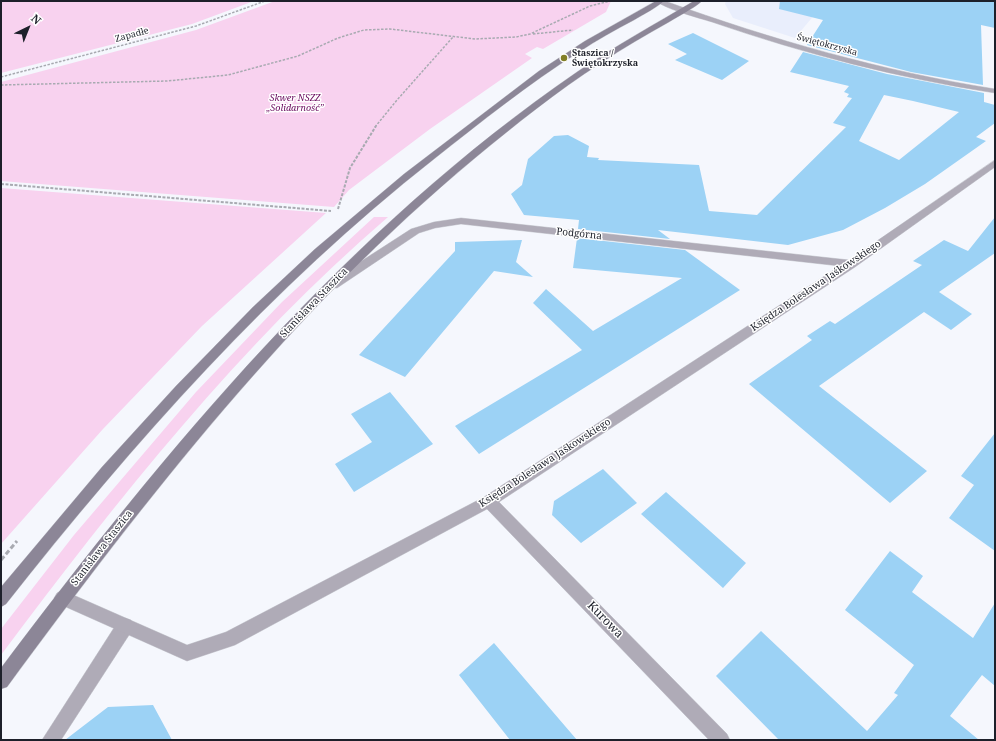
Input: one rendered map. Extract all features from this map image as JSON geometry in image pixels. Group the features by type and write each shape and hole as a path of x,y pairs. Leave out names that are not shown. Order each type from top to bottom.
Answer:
{"main road":[{"path":"1,599 91,490 179,390 302,267 362,212 456,138 564,58 660,1"},
{"name":"Stanisława Staszica","path":"1,681 62,598 162,470 247,372 325,290 408,212 483,149 565,84 699,1"}],"street":[{"name":"Świętokrzyska","path":"660,1 765,39 808,51 878,69 995,91"},
{"name":"Księdza Bolesława Jaśkowskiego","path":"62,598 187,653 229,639 489,501 851,264 995,163"},
{"name":"Podgórna","path":"325,290 415,231 434,225 461,221 851,264"},
{"name":"Kurowa","path":"489,501 721,740"},
{"path":"51,740 125,626"}],"path":[{"name":"Zapadłe","path":"1,77 196,26 265,1"},
{"path":"530,34 590,6 610,1"},
{"path":"1,85 167,81 228,75 255,69 298,56 338,38 364,30 390,29 475,39 516,37 530,34 575,30"},
{"path":"337,211 343,199 344,187 350,168 364,143 398,98 453,37"},
{"path":"1,184 331,211"}],"shaded area":[{"path":"726,1 826,1 795,38 733,18 725,4"}],"green space":[{"path":"1,1 254,1 192,24 1,73"},
{"name":"Skwer NSZZ „Solidarność”","path":"275,1 611,1 606,12 543,49 537,47 525,54 532,58 430,129 349,190 334,207 1,181 1,82 196,30"},
{"path":"1,188 326,213 202,326 103,429 1,544"},
{"path":"374,217 388,217 334,266 231,370 136,481 1,655 1,629 74,535 196,392 282,302"}],"building":[{"path":"780,1 995,1 995,28 981,25 983,85 911,72 807,45 823,20 779,9"},
{"path":"693,33 749,61 722,80 675,60 687,54 668,44"},
{"path":"803,52 887,74 984,93 984,102 995,105 995,123 976,137 986,141 925,184 885,208 843,230 788,245 658,230 670,239 578,229 579,220 524,215 511,194 522,185 528,159 554,136 568,135 589,146 587,157 599,158 598,160 699,165 709,211 757,215 846,127 833,123 852,98 847,97 849,94 844,92 849,86 790,72","holes":["884,95 959,112 899,160 859,141"]},
{"path":"995,217 995,253 939,292 972,314 951,330 924,312 819,386 927,471 890,503 749,384 812,340 807,336 830,321 835,324 922,265 913,261 944,240 968,251"},
{"path":"577,238 685,250 740,290 479,454 455,426 582,350 533,303 546,289 593,331 682,278 573,268"},
{"path":"522,240 516,262 533,277 494,271 405,377 359,355 455,251 455,242"},
{"path":"390,392 433,444 354,492 335,464 372,442 351,414"},
{"path":"995,433 995,551 949,518 974,485 961,476"},
{"path":"603,469 637,503 581,543 552,515 554,501"},
{"path":"666,492 746,563 723,588 641,514"},
{"path":"890,551 923,576 912,592 973,638 995,603 995,686 982,675 950,716 979,740 779,740 716,676 761,631 867,731 898,695 894,693 914,665 845,610"},
{"path":"494,643 577,740 510,740 459,675"},
{"path":"153,705 172,740 65,740 108,707"}],"place":[{"name":"Staszica / Świętokrzyska","path":"564,58"}]}
